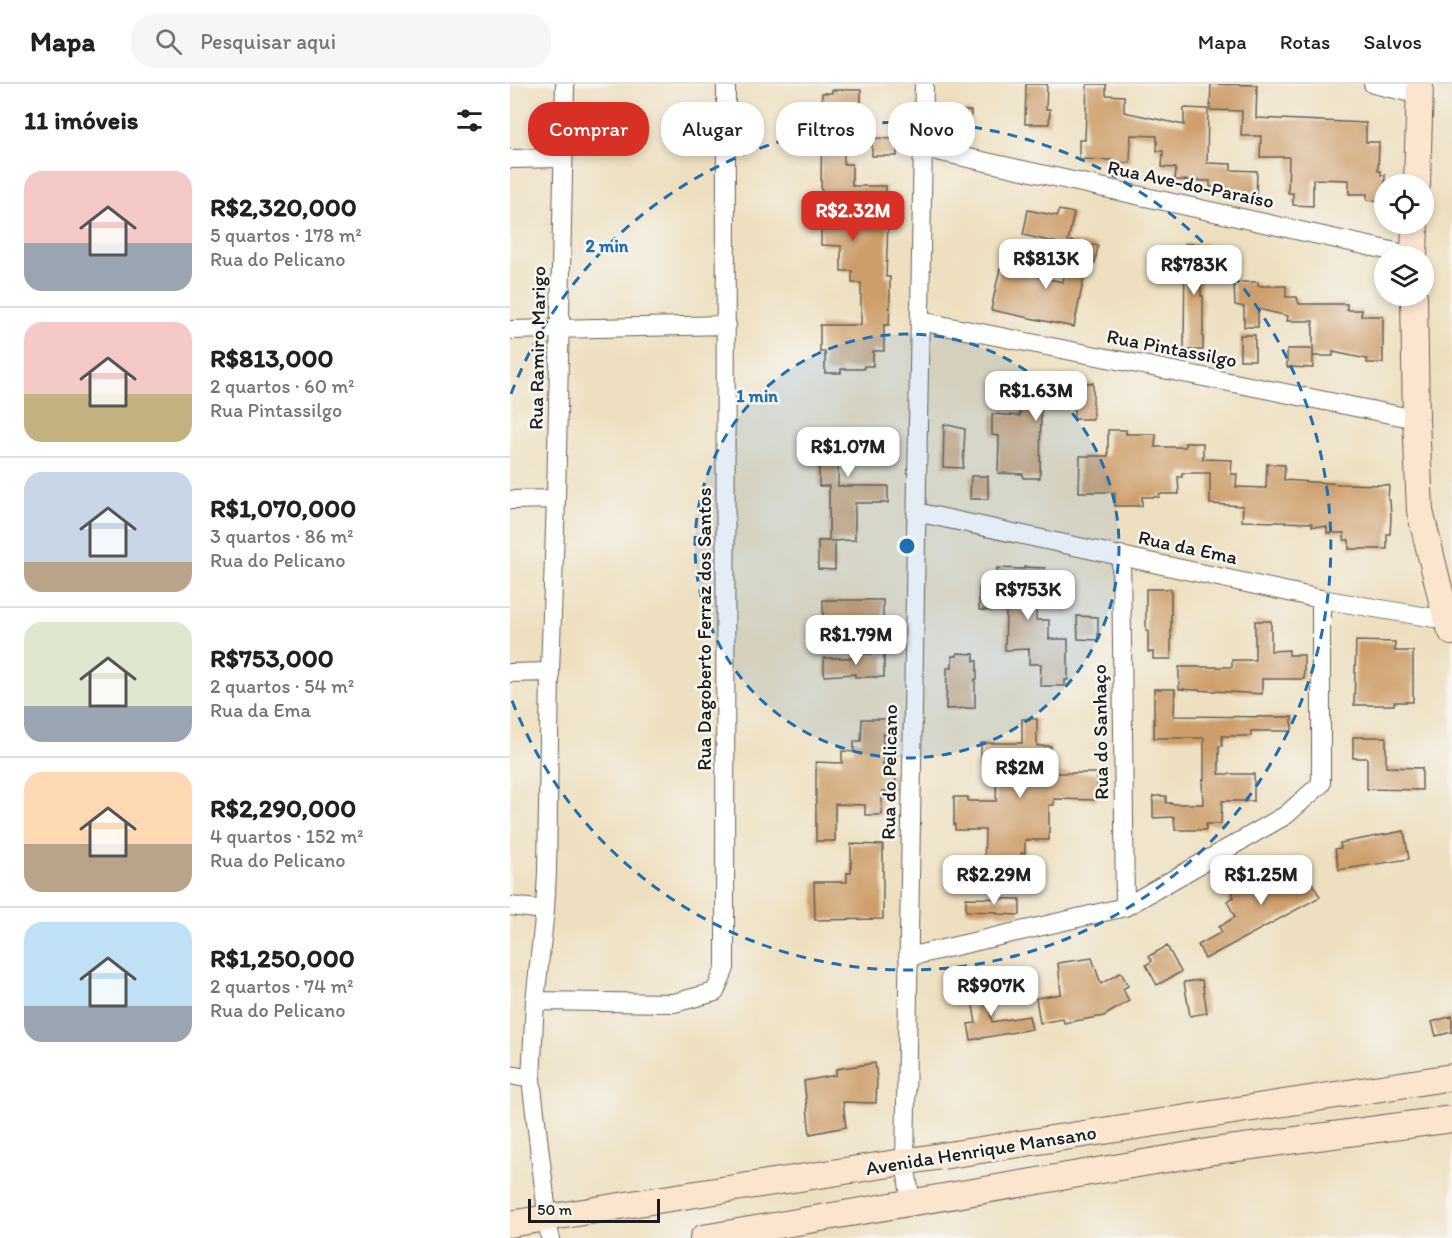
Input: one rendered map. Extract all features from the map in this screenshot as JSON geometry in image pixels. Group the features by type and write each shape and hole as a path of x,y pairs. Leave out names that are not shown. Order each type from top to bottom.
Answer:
{"street":[{"name":"Rua Ramiro Marigo","path":"549,1228 531,1079 547,872 565,84"},
{"name":"Rua Dagoberto Ferraz dos Santos","path":"536,1001 674,1003 715,992 725,968 726,84"},
{"name":"Rua do Pelicano","path":"924,84 924,102"},
{"path":"1373,84 1420,90 1417,174"},
{"name":"Rua do Pelicano","path":"910,1203 905,1161 923,156"},
{"name":"Rua Ave-do-Paraíso","path":"959,156 1374,247"},
{"path":"510,159 562,158"},
{"path":"1414,306 1420,511 1450,625"},
{"name":"Rua Pintassilgo","path":"920,321 1416,419"},
{"path":"510,330 727,325"},
{"path":"510,500 556,499"},
{"name":"Rua da Ema","path":"916,512 1450,625"},
{"name":"Rua do Sanhaço","path":"1121,555 1125,907"},
{"path":"908,957 1125,907 1286,814 1321,784 1321,599"},
{"path":"510,673 550,672"},
{"path":"510,906 545,910"},
{"path":"510,1075 531,1079"},
{"name":"Avenida Henrique Mansano","path":"510,1224 549,1228 638,1203 1452,1077"},
{"name":"Avenida Henrique Mansano","path":"703,1238 1214,1151 1452,1119"}],"building":[{"path":"1026,84 1047,84 1046,109 1050,109 1049,124 1025,124"},
{"path":"1087,84 1106,84 1106,95 1124,96 1124,112 1184,125 1184,108 1208,109 1207,163 1231,164 1231,170 1257,171 1256,198 1227,197 1227,187 1210,187 1210,181 1175,180 1176,168 1162,167 1163,151 1157,151 1157,136 1131,135 1130,163 1079,159 1079,140 1085,140"},
{"path":"1211,84 1257,85 1256,118 1366,123 1366,142 1379,142 1378,171 1381,171 1381,174 1374,174 1374,200 1367,200 1367,194 1349,194 1349,180 1313,179 1313,206 1293,205 1293,193 1288,193 1289,157 1260,157 1261,136 1241,136 1242,111 1210,110"},
{"path":"832,90 861,90 861,102 822,102 822,93 832,93"},
{"path":"876,138 888,139 888,156 876,156"},
{"path":"821,156 844,156 844,164 852,164 852,186 886,186 886,223 888,223 886,277 890,277 889,325 884,325 884,351 873,351 873,366 864,366 864,369 841,369 841,373 825,373 825,352 820,352 820,325 861,325 861,283 852,283 852,271 841,271 841,246 821,245 821,218 825,218 825,191 821,191"},
{"path":"1028,210 1057,216 1059,210 1074,213 1067,245 1023,235"},
{"path":"1071,241 1098,246 1095,263 1087,262 1074,327 991,310 1000,268 1063,282"},
{"path":"1185,244 1207,244 1208,266 1201,266 1203,350 1184,350"},
{"path":"1234,282 1258,282 1258,286 1286,286 1286,297 1297,297 1299,304 1347,304 1347,310 1362,310 1361,316 1383,316 1383,363 1367,363 1367,359 1333,352 1333,356 1313,356 1313,321 1287,321 1288,316 1258,309 1258,327 1244,327 1244,307 1235,305"},
{"path":"1240,335 1255,335 1255,360 1240,360"},
{"path":"1287,349 1313,349 1313,368 1287,367"},
{"path":"1021,379 1093,383 1093,419 1074,419 1074,408 1041,408 1040,478 1023,478 1023,474 998,473 999,436 992,435 992,414 1020,416"},
{"path":"944,424 965,429 963,468 943,467"},
{"path":"1108,430 1126,430 1126,434 1156,434 1155,447 1185,447 1185,443 1203,443 1203,459 1232,460 1231,474 1237,474 1236,487 1266,488 1267,464 1285,465 1284,480 1389,485 1388,500 1390,500 1391,517 1390,534 1387,534 1387,549 1349,549 1349,540 1344,540 1344,533 1327,533 1327,527 1312,526 1312,523 1242,521 1243,506 1210,504 1210,473 1182,473 1182,477 1178,477 1179,494 1142,497 1142,506 1115,506 1115,492 1079,492 1080,456 1108,456"},
{"path":"819,431 885,431 886,454 838,456 838,486 888,486 888,503 855,503 855,540 829,541 829,486 819,486"},
{"path":"971,476 988,476 988,499 970,499"},
{"path":"818,541 835,541 835,570 818,569"},
{"path":"1024,567 1045,568 1045,591 1037,591 1036,620 1049,620 1049,639 1068,639 1068,680 1065,680 1065,686 1040,686 1041,664 1029,664 1029,649 1005,650 1006,611 979,610 979,588 997,588 997,568 1024,569"},
{"path":"1146,589 1171,589 1171,659 1153,659 1153,652 1148,652"},
{"path":"823,600 883,600 883,621 844,621 844,627 823,626"},
{"path":"1077,616 1098,617 1098,640 1078,639"},
{"path":"1255,621 1271,621 1271,651 1289,650 1289,655 1304,655 1304,679 1262,679 1262,694 1179,689 1179,667 1232,667 1232,660 1255,660"},
{"path":"1356,641 1395,642 1395,651 1413,651 1413,702 1394,702 1394,705 1354,705"},
{"path":"957,653 974,654 974,661 977,661 975,708 946,709 947,668 952,668 952,656 957,656"},
{"path":"855,654 884,654 884,677 855,677 855,674 824,676 824,658 855,658"},
{"path":"1154,689 1175,689 1174,716 1292,717 1292,731 1251,731 1251,736 1222,736 1222,746 1219,746 1219,774 1254,774 1254,801 1222,801 1221,824 1206,824 1206,830 1175,830 1174,817 1153,818 1153,796 1166,796 1166,803 1171,804 1203,804 1202,780 1204,780 1204,738 1154,738"},
{"path":"862,719 888,719 887,734 883,734 883,773 896,773 895,791 882,791 882,815 865,815 865,805 835,804 835,841 816,841 816,762 842,763 842,751 854,752 854,741 861,741"},
{"path":"1022,719 1037,719 1037,746 1051,746 1050,773 1097,773 1097,800 1054,799 1054,805 1049,805 1049,840 1025,840 1025,853 1021,853 1020,871 984,871 985,830 955,830 954,797 968,797 968,801 996,801 997,761 981,761 981,743 1022,743"},
{"path":"1353,737 1386,737 1386,767 1422,768 1422,790 1367,789 1367,758 1353,758"},
{"path":"1404,831 1409,859 1339,870 1335,849 1341,848 1340,843"},
{"path":"851,844 883,845 883,919 815,920 814,882 847,882 847,873 851,873"},
{"path":"1263,860 1276,882 1303,867 1320,897 1205,959 1198,945 1222,932 1219,927 1235,917 1227,901 1234,897 1232,893 1258,878 1251,867"},
{"path":"966,898 1020,899 1020,915 966,911"},
{"path":"1167,946 1181,972 1157,985 1146,965 1152,961 1149,956"},
{"path":"1092,958 1101,984 1121,972 1128,986 1123,989 1129,1001 1104,1016 1064,1023 1063,1019 1040,1023 1036,998 1061,994 1058,963"},
{"path":"1202,980 1207,1013 1190,1016 1184,982"},
{"path":"984,982 992,1022 1029,1016 1032,1029 971,1040 968,1024 976,1023 969,984"},
{"path":"1452,1016 1452,1032 1436,1036 1432,1022"},
{"path":"875,1063 876,1103 843,1102 846,1127 810,1134 804,1081 836,1075 836,1069"}]}
